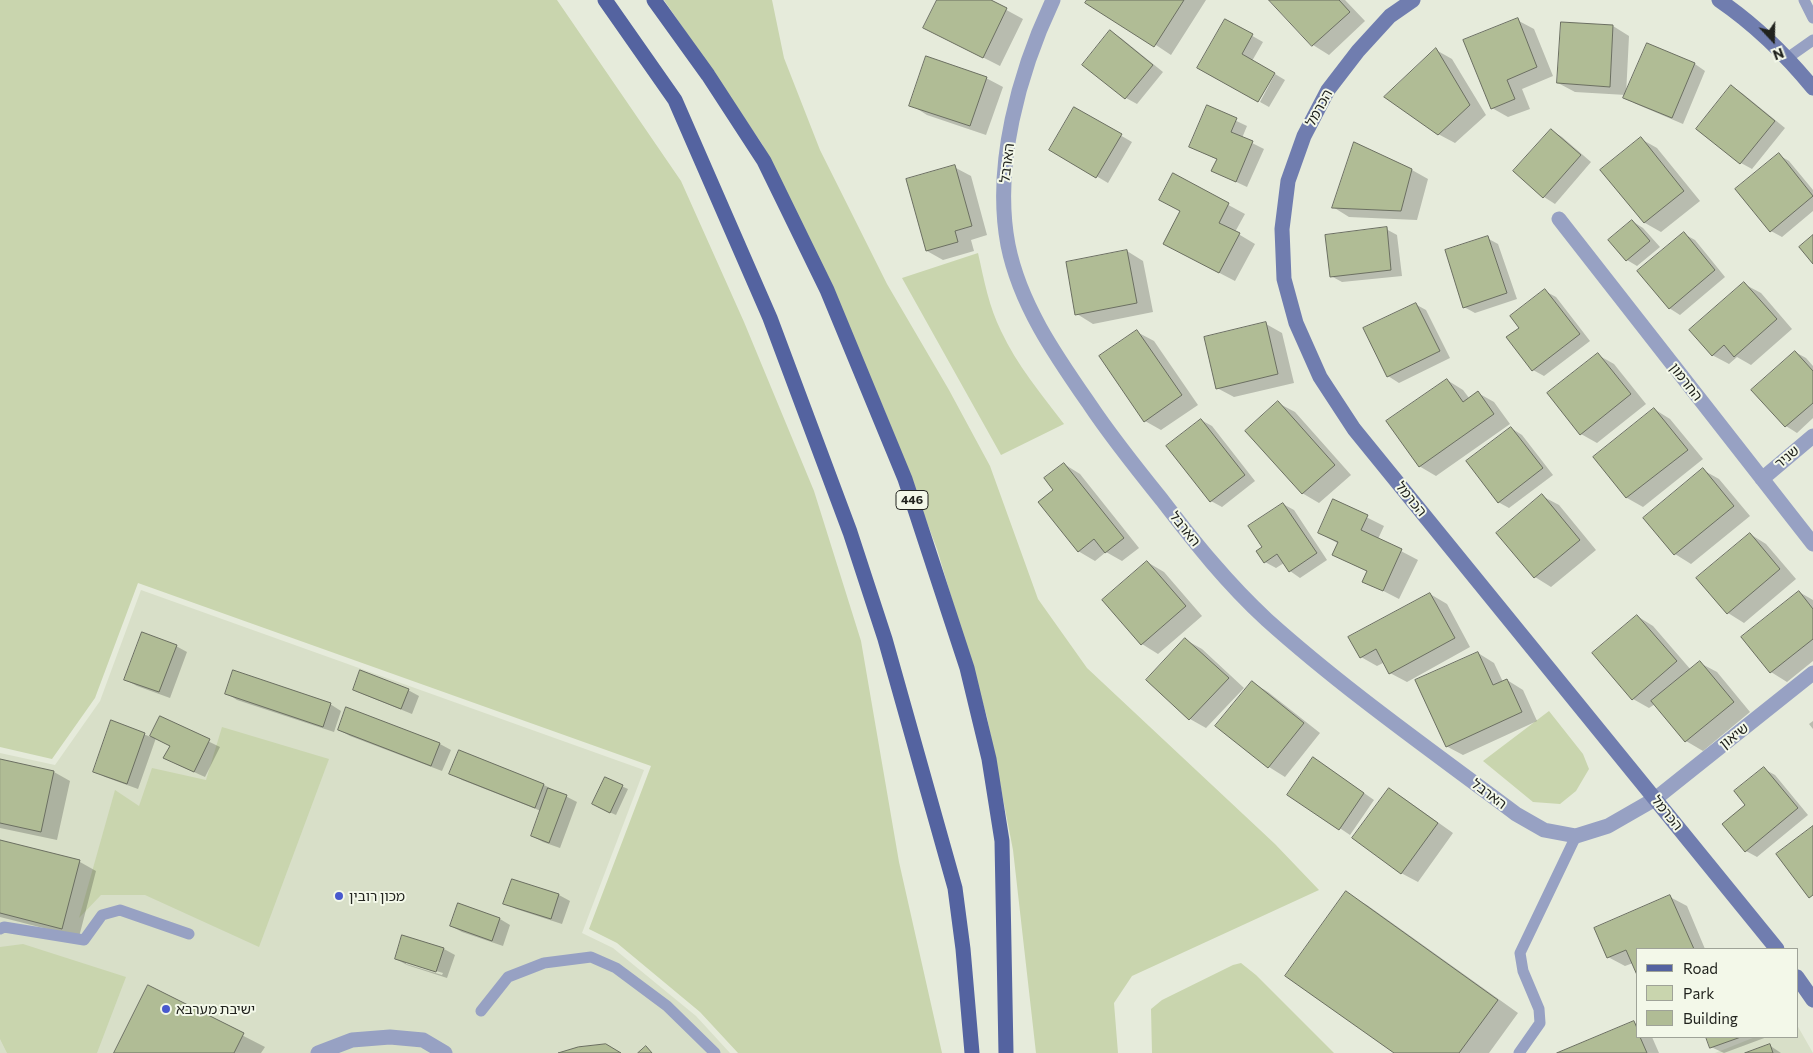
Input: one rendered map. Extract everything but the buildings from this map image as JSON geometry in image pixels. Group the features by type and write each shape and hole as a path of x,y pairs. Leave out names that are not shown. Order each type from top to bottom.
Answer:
{"main road":[{"path":"605,0 675,100 770,318 850,532 885,640 955,888 963,949 972,1053"},
{"name":"446","path":"654,0 708,74 764,161 827,290 905,480 966,668 990,768 1002,841 1006,1053"}],"street":[{"name":"הארבל","path":"1053,0 1021,84 1008,145 1003,196 1008,246 1021,288 1041,330 1070,376 1112,436 1212,564 1266,619 1318,664 1516,814 1544,830 1576,836 1608,826 1655,799"},
{"name":"הכרמל","path":"1413,0 1390,16 1358,51 1328,90 1304,136 1288,182 1282,229 1284,279 1296,323 1320,377 1354,429 1776,948"},
{"path":"1719,0 1736,12 1770,42 1813,88"},
{"name":"החרמון","path":"1559,219 1813,544"},
{"name":"שניר","path":"1762,479 1813,436"},
{"name":"שיאון","path":"1655,799 1813,673"},
{"path":"1798,978 1813,1000"},
{"path":"318,1053 352,1040 390,1037 423,1040 445,1053"}],"lane":[{"path":"1804,0 1813,18"},
{"path":"1786,59 1813,40"},
{"path":"1519,1053 1540,1023 1539,1009 1523,972 1520,952 1576,836"},
{"path":"0,929 4,927 84,940 102,915 120,910 189,934"},
{"path":"481,1011 508,977 544,963 591,957 616,968 667,1006 715,1053"}],"shaded area":[{"path":"141,590 644,770 582,933 613,948 696,1016 730,1053 0,1053 0,753 55,765 100,701"},
{"path":"1798,1027 1813,1053 1715,1053 1752,1038 1798,1038"}],"green space":[{"path":"0,0 557,0 681,181 744,322 814,491 861,641 899,862 942,1053 738,1053 700,1012 617,943 589,929 651,766 138,583 95,698 52,759 0,747"},
{"path":"664,0 772,0 784,58 820,150 887,284 949,390 990,466 1038,599 1087,668 1275,844 1319,890 1132,976 1114,1003 1118,1053 1036,1053 1013,850 987,717 937,549 884,409 819,263 762,144"},
{"path":"978,253 990,303 1007,344 1064,424 1001,455 902,278"},
{"path":"1549,711 1583,754 1589,769 1576,791 1560,804 1533,802 1483,761"},
{"path":"222,727 329,759 259,947 145,895 101,895 79,918 115,790 139,806 152,768 206,780"},
{"path":"23,944 126,977 97,1053 7,1053 0,1039 0,947"},
{"path":"1241,963 1256,975 1334,1053 1152,1053 1151,1009 1162,1000 1233,965"}],"place":[{"name":"מכון רובין","path":"339,896"},
{"name":"ישיבת מערבא","path":"166,1009"}]}
